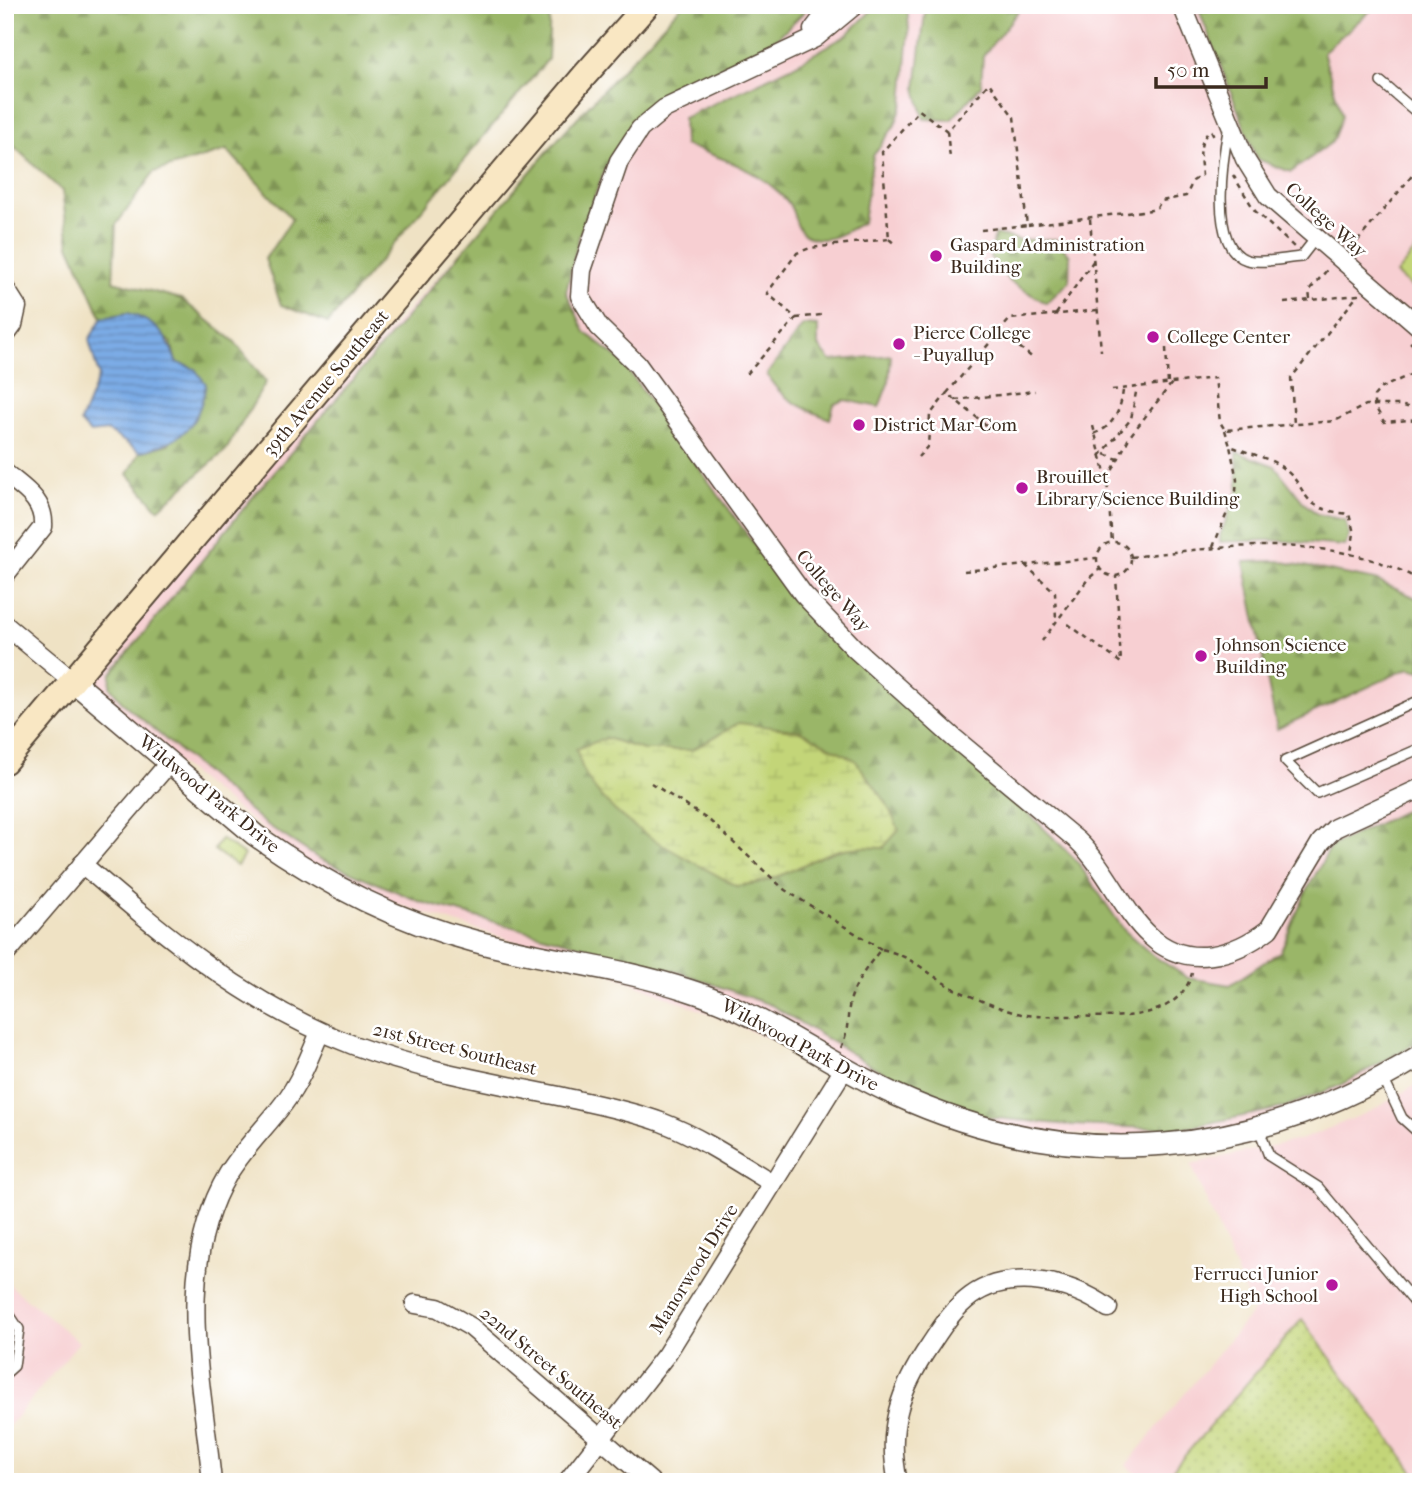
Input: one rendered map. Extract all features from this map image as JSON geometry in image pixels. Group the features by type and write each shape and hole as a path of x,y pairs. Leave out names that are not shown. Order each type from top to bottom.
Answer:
{"main road":[{"name":"39th Avenue Southeast","path":"5,761 647,5"}],"street":[{"path":"795,48 820,24 832,5"},
{"name":"College Way","path":"855,5 816,38 664,109 640,129 619,161 582,270 580,296 594,321 637,365 803,594 855,649 960,743 1094,856 1150,937 1170,948 1197,956 1219,956 1232,952 1269,929 1321,842 1346,821 1421,788"},
{"name":"College Way","path":"1182,5 1245,159 1268,197 1310,247 1333,268 1421,328"},
{"path":"5,288 17,307 13,324 5,336"},
{"path":"5,473 36,499 41,508 43,527 5,575"},
{"path":"5,625 74,682"},
{"name":"Wildwood Park Drive","path":"74,682 217,806 281,854 362,899 473,941 645,977 690,990 752,1015 839,1066 932,1110 1048,1141 1134,1146 1178,1143 1259,1129 1314,1111 1382,1079 1421,1055"},
{"path":"5,955 169,764"},
{"name":"21st Street Southeast","path":"82,864 206,967 261,1002 320,1032 418,1065 659,1121 705,1142 772,1183"},
{"path":"212,1482 195,1301 200,1245 211,1208 228,1174 292,1092 320,1032"},
{"name":"Manorwood Drive","path":"567,1482 666,1355 772,1183 839,1066"},
{"path":"898,1482 892,1431 900,1397 916,1366 953,1311 964,1301 985,1288 1001,1283 1038,1282 1075,1289 1108,1308"},
{"name":"22nd Street Southeast","path":"415,1304 438,1308 471,1327 651,1482"}],"lane":[{"path":"1381,82 1421,116"},
{"path":"1229,123 1223,156 1223,233 1231,249 1250,261 1301,257 1310,247"},
{"path":"1421,713 1416,702 1285,761 1317,793 1421,748"},
{"path":"1382,1079 1402,1118 1421,1135"},
{"path":"1259,1129 1269,1156 1318,1187 1421,1310"},
{"path":"5,1308 19,1329 14,1366 5,1374"}],"path":[{"path":"947,131 989,83 1014,117 1027,225"},
{"path":"896,245 889,239 882,152 919,110 947,131 950,158"},
{"path":"981,230 1151,210 1157,208 1161,201 1186,196 1193,181 1202,175 1199,149 1211,130 1255,211 1310,247 1333,268"},
{"path":"1310,300 1309,291 1333,268 1421,166"},
{"path":"1090,219 1101,351"},
{"path":"796,318 767,293 797,253 810,248 889,239"},
{"path":"1056,314 1094,260"},
{"path":"1349,287 1367,303"},
{"path":"1284,303 1358,295"},
{"path":"1294,425 1291,378 1358,295"},
{"path":"918,457 929,446 930,415 997,329 1010,319 1098,310"},
{"path":"747,374 796,318 821,315"},
{"path":"997,329 1034,359"},
{"path":"1403,335 1421,351"},
{"path":"1107,480 1130,436 1170,384 1166,348"},
{"path":"1419,419 1384,422 1374,405 1374,396 1381,388 1421,370"},
{"path":"1112,390 1214,378 1220,422 1226,430 1237,480 1236,491 1213,547"},
{"path":"1102,454 1131,419 1137,387"},
{"path":"1094,434 1104,430 1120,409 1123,389"},
{"path":"955,400 1035,391"},
{"path":"947,393 986,425"},
{"path":"1226,430 1335,421 1366,405 1400,405 1421,411"},
{"path":"1419,419 1416,425 1421,437"},
{"path":"1093,426 1107,480 1112,542"},
{"path":"1230,446 1276,463 1293,478 1314,506 1324,511 1349,514 1354,533 1351,554"},
{"path":"1102,454 1118,459"},
{"path":"1100,569 1097,558 1101,547 1112,542 1125,545 1131,557 1127,570 1116,576"},
{"path":"1131,557 1213,547 1272,546 1351,554 1401,570 1421,581"},
{"path":"964,571 1097,558"},
{"path":"1025,565 1055,592 1056,621"},
{"path":"1100,569 1116,576"},
{"path":"1042,641 1088,579 1100,569"},
{"path":"1068,624 1121,663 1116,576"},
{"path":"651,783 710,821 785,890 881,949 902,954 958,991 1026,1015 1123,1018 1153,1012 1175,998 1190,981 1197,956"},
{"path":"839,1066 849,1032 851,1000 865,969 881,949"}],"shaded area":[{"name":"Pierce College - Puyallup","path":"682,5 1421,5 1421,1039 1314,1111 1178,1143 984,1126 592,966 333,884 74,682"},
{"name":"Ferrucci Junior High School","path":"1421,1082 1421,1482 1146,1482 1126,1465 1253,1311 1191,1164 1303,1139 1371,1111"},
{"path":"5,1281 79,1342 5,1431"}],"green space":[{"path":"5,5 550,5 548,59 328,323 281,305 265,259 292,219 227,150 154,172 116,225 113,281 181,299 234,341 266,382 226,450 158,509 128,474 140,452 169,444 195,369 176,362 171,342 128,313 102,318 69,245 62,191 5,138"},
{"path":"682,5 811,5 770,45 704,77 639,114 609,159 579,236 566,292 585,332 621,361 792,596 828,636 1023,808 1076,860 1124,930 1151,954 1188,978 1230,985 1281,951 1304,896 1331,846 1421,803 1421,1040 1341,1085 1282,1108 1180,1129 1070,1125 985,1117 877,1069 771,1005 682,973 421,902 318,858 263,822 124,704 110,687 111,674 252,498 565,131","holes":["739,723 883,848 865,847 837,851 770,880 736,886 700,865 606,738 643,750 692,750"]},
{"path":"877,5 907,5 909,30 903,104 895,125 873,156 863,222 826,239 806,236 798,228 787,201 764,181 739,166 684,145 683,118 789,68 847,35"},
{"path":"926,5 1023,5 983,56 981,86 951,120 924,119 916,88"},
{"path":"1197,5 1377,5 1323,52 1342,116 1332,142 1291,172 1257,159"},
{"path":"995,234 1020,240 1056,239 1070,256 1069,282 1046,303 1009,281 990,257"},
{"path":"1421,244 1421,295 1396,274"},
{"path":"803,325 818,326 818,346 831,361 891,355 889,381 879,407 845,400 834,404 830,419 802,407 778,390 767,374"},
{"path":"1237,452 1275,466 1304,503 1317,514 1345,520 1349,535 1345,546 1272,540 1220,542 1220,535 1238,491"},
{"path":"1278,561 1375,580 1421,600 1421,671 1409,668 1277,729 1244,562"},
{"path":"739,723 801,731 855,760 886,802 899,830 883,848 865,847 837,851 770,880 736,886 656,841 618,813 588,779 576,749 606,738 643,750 692,750"},
{"path":"221,839 244,855 237,866 214,850"},
{"path":"1302,1319 1421,1482 1177,1482 1169,1474"}],"water":[{"path":"128,313 159,330 169,344 176,362 195,369 206,384 198,412 186,430 167,443 140,452 108,431 90,433 80,422 99,376 89,340 102,318"}],"place":[{"name":"Gaspard Administration Building","path":"936,256"},
{"name":"College Center","path":"1153,337"},
{"name":"Pierce College - Puyallup","path":"899,344"},
{"name":"District Mar-Com","path":"859,425"},
{"name":"Brouillet Library/Science Building","path":"1022,488"},
{"name":"Johnson Science Building","path":"1201,656"},
{"name":"Ferrucci Junior High School","path":"1332,1285"}]}
